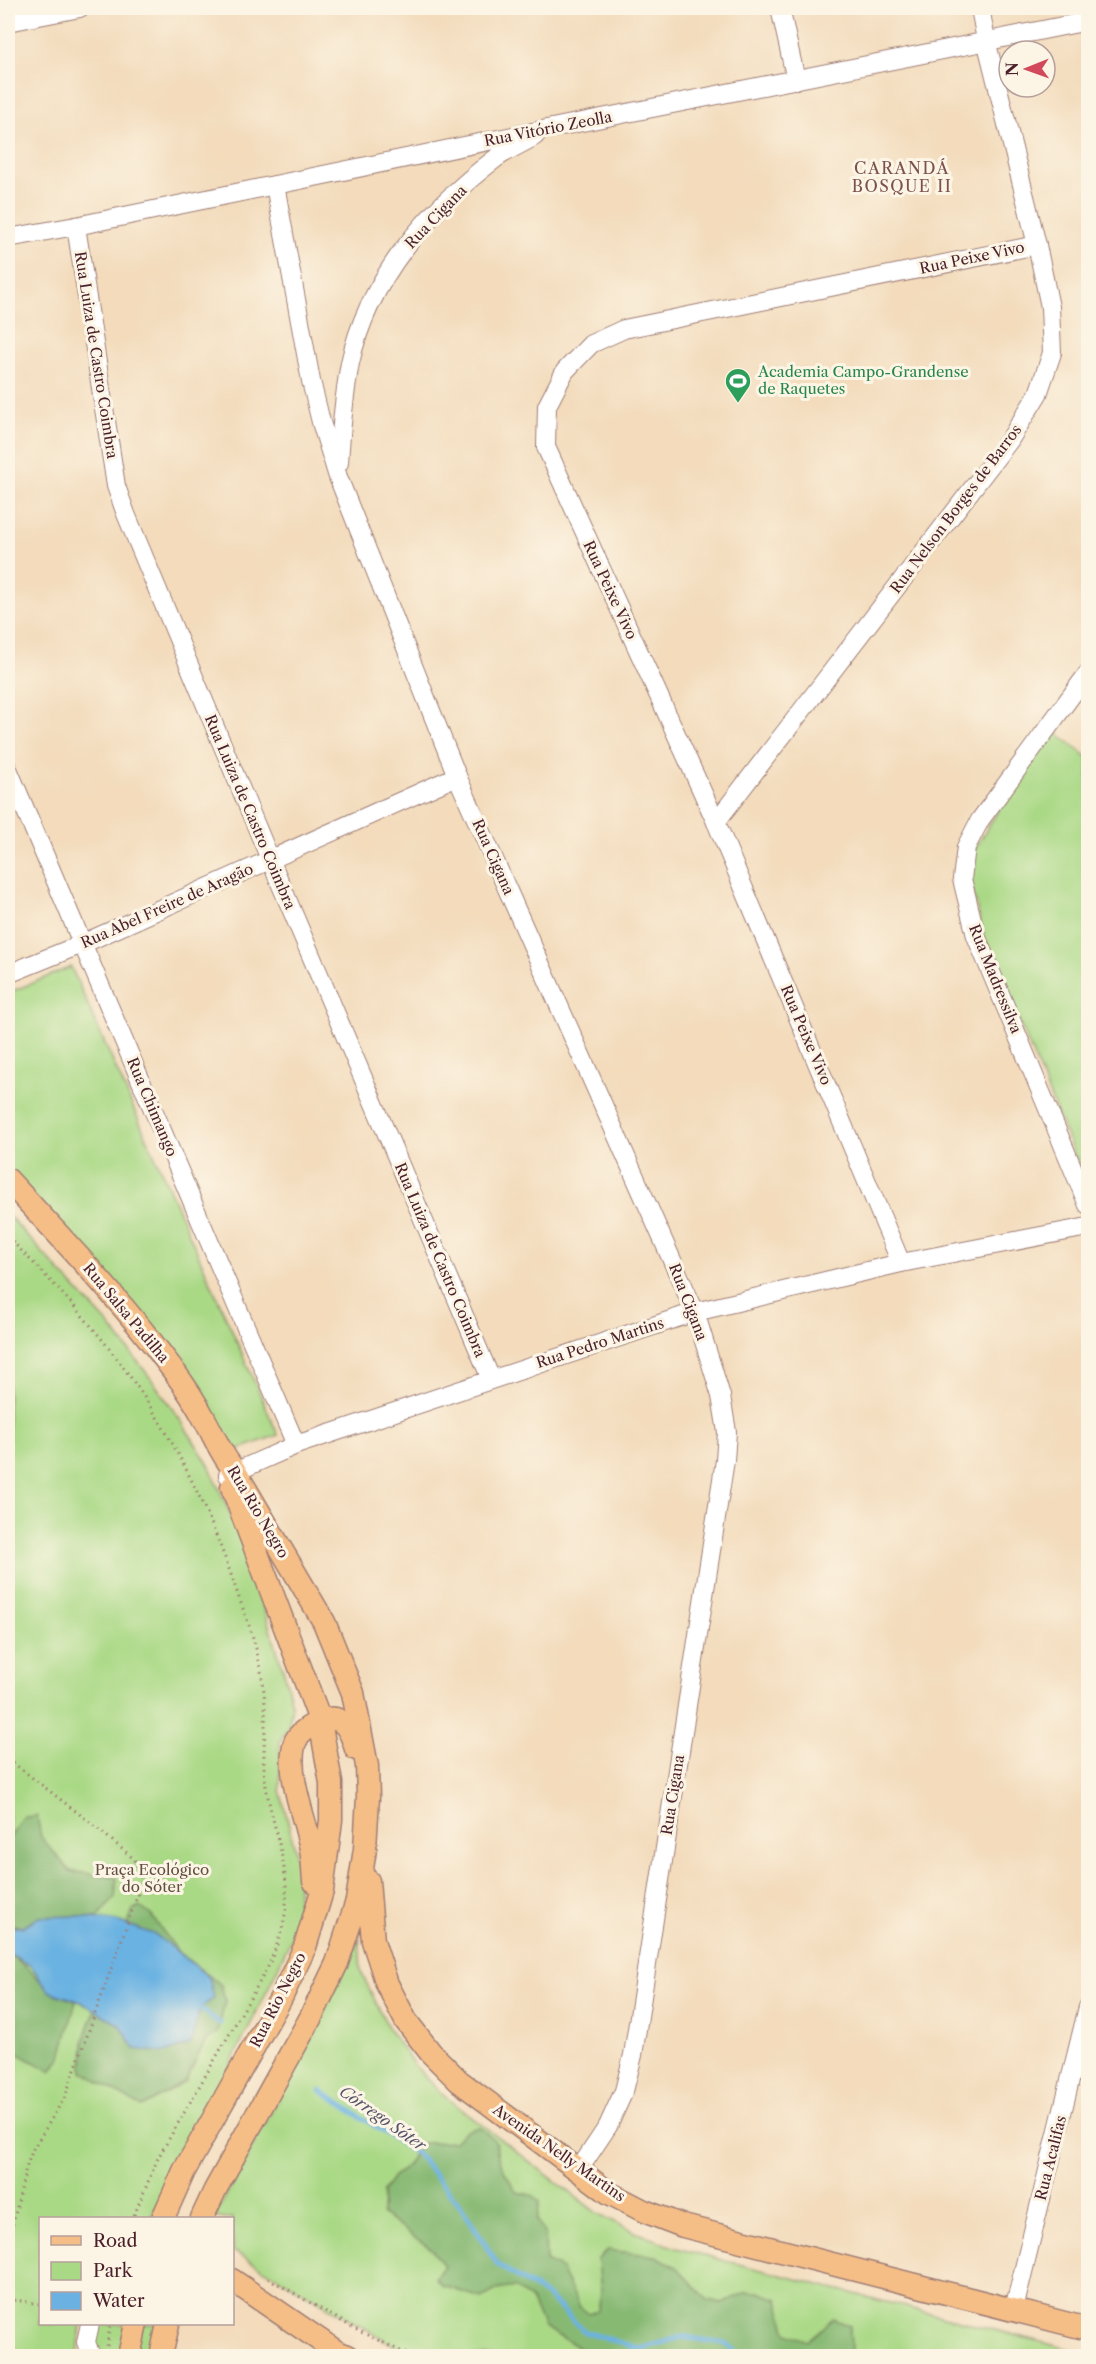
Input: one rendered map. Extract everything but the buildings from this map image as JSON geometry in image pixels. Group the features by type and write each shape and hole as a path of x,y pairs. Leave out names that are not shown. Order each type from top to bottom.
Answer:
{"main road":[{"name":"Rua Salsa Padilha","path":"8,1180 137,1322 187,1390 230,1469"},
{"name":"Rua Rio Negro","path":"163,2217 184,2171 281,1998 305,1947 322,1891 331,1820 331,1783 320,1720 230,1469"},
{"name":"Rua Rio Negro","path":"202,2217 215,2190 312,2017 337,1963 357,1900 365,1849 368,1797 367,1766 353,1693 324,1622 230,1469"},
{"path":"314,1923 315,1894 311,1850 294,1780 294,1744 301,1733 320,1720 336,1718 345,1723 351,1731 368,1797"},
{"name":"Avenida Nelly Martins","path":"365,1849 373,1941 387,1984 406,2021 430,2053 459,2081 578,2171 644,2211 683,2226 1089,2328"},
{"path":"234,2281 337,2352 347,2356"},
{"path":"129,2356 135,2325"},
{"path":"161,2356 168,2325"}],"street":[{"path":"8,22 80,8"},
{"path":"780,8 796,80"},
{"name":"Rua Nelson Borges de Barros","path":"716,822 1009,441 1038,394 1052,353 1050,307 980,8"},
{"name":"Rua Vitório Zeolla","path":"8,238 1089,21"},
{"name":"Rua Cigana","path":"338,477 341,429 351,361 367,313 386,274 414,235 451,198 496,159 547,129"},
{"name":"Rua Cigana","path":"275,185 311,381 338,477 457,776 695,1312 721,1396 727,1432 725,1460 633,2055 624,2091 608,2126 578,2171"},
{"name":"Rua Luiza de Castro Coimbra","path":"76,226 116,486 270,859 491,1379"},
{"name":"Rua Peixe Vivo","path":"902,1263 716,822 546,447 547,406 565,371 591,344 624,329 1037,245"},
{"name":"Rua Madressilva","path":"1089,673 980,820 966,847 962,879 976,936 1089,1204"},
{"name":"Rua Chimango","path":"8,769 296,1445"},
{"name":"Rua Abel Freire de Aragão","path":"8,974 82,944 457,776"},
{"name":"Rua Pedro Martins","path":"230,1469 695,1312 902,1263 1089,1227"},
{"name":"Rua Acalifas","path":"1014,2309 1089,2007"},
{"path":"90,2325 86,2342 91,2356"}],"path":[{"path":"8,1237 65,1295 95,1330 141,1392 164,1430 218,1538 251,1629 263,1686 265,1712 263,1763 282,1861 287,1902 285,1918 267,1969 158,2158 133,2217"},
{"path":"8,1760 91,1822 134,1859 141,1877 139,1896 84,2040 65,2097 33,2149 26,2168 8,2245"},
{"path":"264,2276 357,2330 411,2356"},
{"path":"8,2299 39,2304"},
{"path":"106,2356 110,2325"}],"green space":[{"path":"1054,731 1088,757 1088,1188 984,937 970,879 974,850 1001,806"},
{"path":"71,967 278,1435 234,1451 99,1265 8,1169 8,993"},
{"name":"Praça Ecológico do Sóter","path":"8,1215 110,1326 152,1380 209,1465 243,1545 285,1675 292,1706 289,1723 280,1742 280,1790 295,1850 298,1889 297,1915 291,1939 179,2168 151,2217 39,2217 39,2325 81,2325 78,2356 8,2356"},
{"path":"37,1816 41,1837 70,1871 117,1878 115,1898 97,1918 76,1916 22,1927 8,1924 8,1837 24,1817"},
{"path":"140,1907 151,1915 179,1953 221,1985 225,2001 218,2033 206,2040 185,2082 142,2107 83,2072 84,2040 133,1910"},
{"path":"359,1939 361,1972 389,2029 414,2065 444,2096 597,2213 635,2232 676,2248 1088,2354 1088,2356 418,2356 402,2350 234,2252 234,2217 215,2217 314,2033"},
{"path":"8,1955 17,1959 55,1994 76,2001 60,2060 51,2071 17,2053 8,2054"},
{"path":"479,2127 495,2141 499,2161 516,2192 532,2195 540,2201 537,2221 545,2235 546,2261 560,2268 580,2307 589,2314 598,2310 601,2293 598,2259 608,2250 656,2256 677,2267 708,2300 722,2303 747,2292 759,2292 778,2299 787,2333 808,2341 833,2319 850,2326 853,2356 594,2356 544,2327 531,2300 515,2287 496,2290 482,2298 443,2286 435,2278 444,2266 433,2250 382,2214 383,2191 393,2176 403,2170 422,2143 454,2142 465,2131"},
{"path":"92,2325 162,2325 156,2356 97,2355"}],"water":[{"path":"76,1916 117,1921 156,1935 209,1977 214,1998 200,2009 191,2044 165,2053 135,2049 121,2026 84,2003 50,1992 31,1966 8,1953 8,1927 22,1927 39,1917"}],"waterway":[{"name":"Córrego Sóter","path":"193,2009 200,2009 220,2023"},
{"name":"Córrego Sóter","path":"321,2091 416,2153 461,2206 498,2265 547,2296 585,2332 640,2349 682,2337 725,2343 741,2356"}],"place":[{"name":"Academia Campo-Grandense de Raquetes","path":"738,404"}],"district":[{"name":"CARANDÁ BOSQUE II","path":"902,177"}]}
